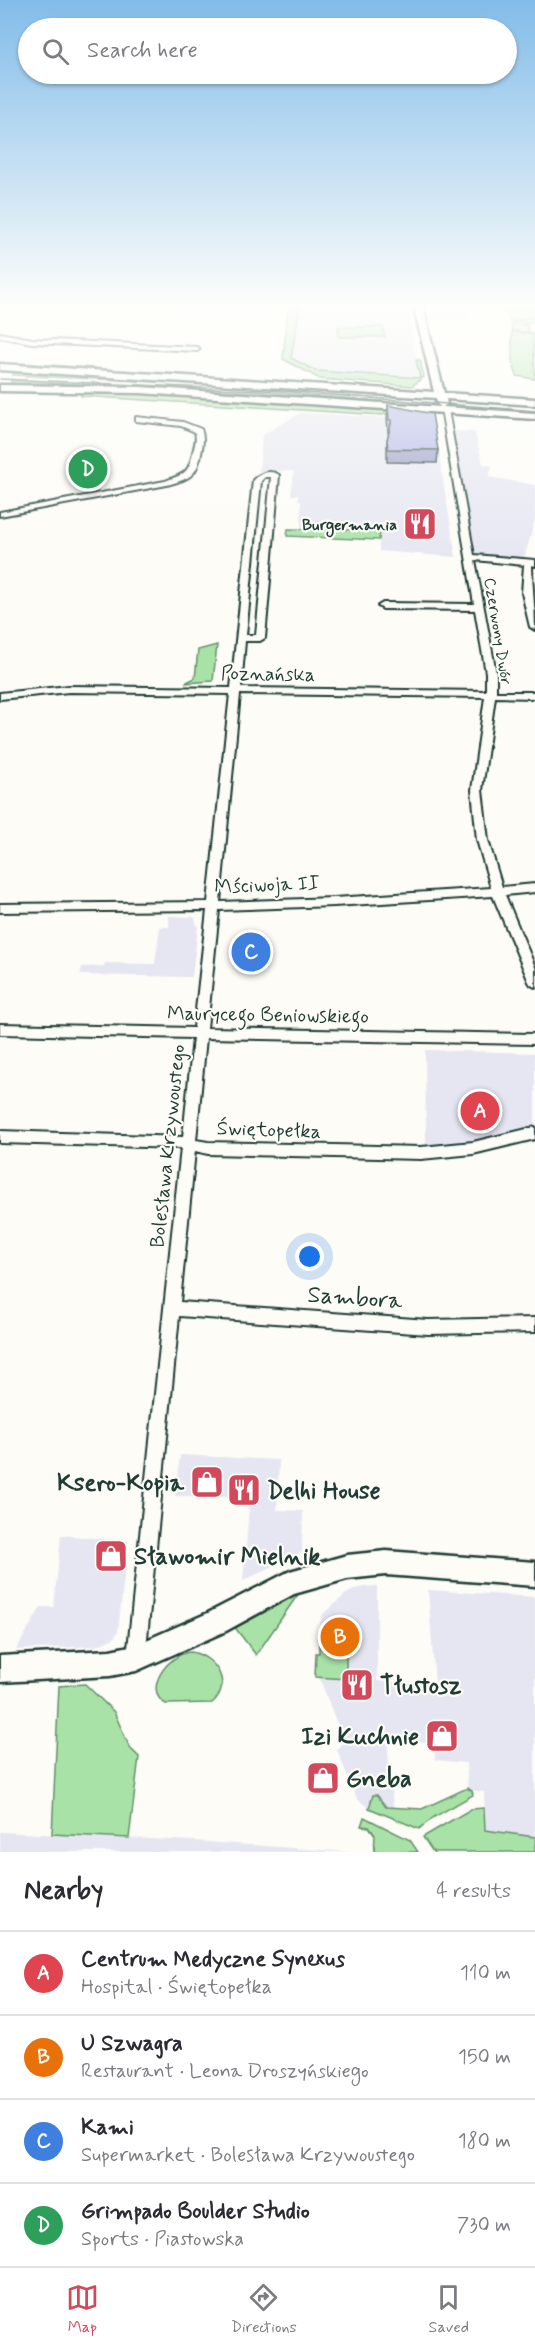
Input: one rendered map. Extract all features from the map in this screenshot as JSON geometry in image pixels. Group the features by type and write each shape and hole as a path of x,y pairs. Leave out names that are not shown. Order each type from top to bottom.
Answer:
{"main road":[{"path":"192,393 535,416"},
{"path":"438,393 444,410"},
{"path":"452,393 467,397 535,402"},
{"path":"444,410 452,402 467,397"},
{"path":"0,1669 110,1664 136,1658 217,1622 290,1583 347,1567 387,1563 535,1574"}],"street":[{"name":"Czerwony Dwór","path":"444,410 491,673 492,695 479,760 478,798 482,832 498,892 535,982"},
{"path":"0,514 167,483 183,477 194,468 200,435 195,429 183,424 139,418"},
{"name":"Bolesława Krzywoustego","path":"136,1658 257,480 263,475 275,475 260,638 241,638"},
{"path":"470,557 532,563 527,593 535,627"},
{"path":"383,606 479,607"},
{"name":"Poznańska","path":"0,696 69,689 535,695"},
{"name":"Mściwoja II","path":"0,908 420,899 535,888"},
{"name":"Maurycego Beniowskiego","path":"0,1029 535,1039"},
{"name":"Świętopełka","path":"0,1137 176,1142 208,1148 421,1153 473,1148 535,1133"},
{"name":"Sambora","path":"172,1308 428,1327 535,1325"}],"shaded area":[{"path":"301,413 433,420 456,557 379,551 380,528 301,528 301,502 298,500 298,495 291,495 294,471 259,471 262,435"},
{"path":"452,431 475,432 483,464 492,466 489,477 535,485 535,520 524,559 474,554"},
{"path":"169,916 194,917 198,927 192,977 80,975 82,967 104,966 105,963 155,964 160,927 169,927"},
{"path":"425,1050 535,1053 535,1126 480,1140 426,1146"},
{"path":"180,1455 279,1460 277,1510 303,1511 302,1552 243,1581 249,1509 232,1497 175,1496"},
{"path":"61,1535 128,1541 118,1631 114,1638 96,1646 16,1650 41,1607 54,1607"},
{"path":"377,1586 377,1681 435,1684 428,1590 535,1597 535,1837 485,1830 484,1792 468,1790 466,1763 435,1760 434,1743 387,1738 393,1807 385,1807 373,1795 369,1808 357,1799 337,1750 344,1742 319,1677 346,1678 346,1647 319,1644 318,1630 323,1614 346,1594 358,1588"},
{"path":"0,1832 193,1841 349,1852 0,1852"}],"green space":[{"path":"81,393 157,393 401,410 382,415 81,396"},
{"path":"168,393 293,393 401,403"},
{"path":"342,393 404,395 403,398"},
{"path":"288,529 380,530 379,540 287,536"},
{"path":"217,645 213,681 185,683 195,678 198,650"},
{"path":"301,1590 256,1655 233,1625"},
{"path":"319,1644 346,1646 346,1679 315,1677 316,1653 319,1653"},
{"path":"191,1652 208,1659 219,1672 221,1688 218,1696 212,1703 166,1704 159,1698 156,1690 161,1673 174,1659"},
{"path":"85,1684 114,1712 130,1748 139,1757 129,1838 52,1834 59,1686"},
{"path":"467,1788 472,1791 473,1795 434,1817 419,1829 369,1808 373,1795 377,1795 386,1807 422,1809"},
{"path":"484,1808 485,1830 535,1837 535,1852 433,1852 423,1837 471,1809"},
{"path":"364,1817 410,1840 418,1852 374,1852 375,1835 369,1827 361,1826"}],"building":[{"path":"388,405 432,414 438,450 388,449 387,440 392,420 389,420"}],"tram line":[{"path":"312,393 535,411"}],"place":[{"name":"Grimpado Boulder Studio","path":"88,469"},
{"name":"Burgermania","path":"420,524"},
{"name":"Kami","path":"251,952"},
{"name":"Centrum Medyczne Synexus","path":"480,1111"},
{"name":"Ksero-Kopia","path":"207,1482"},
{"name":"Delhi House","path":"244,1490"},
{"name":"Sławomir Mielnik","path":"111,1556"},
{"name":"U Szwagra","path":"340,1637"},
{"name":"Tłustosz","path":"357,1685"},
{"name":"Izi Kuchnie","path":"442,1736"},
{"name":"Gneba","path":"323,1778"}]}
